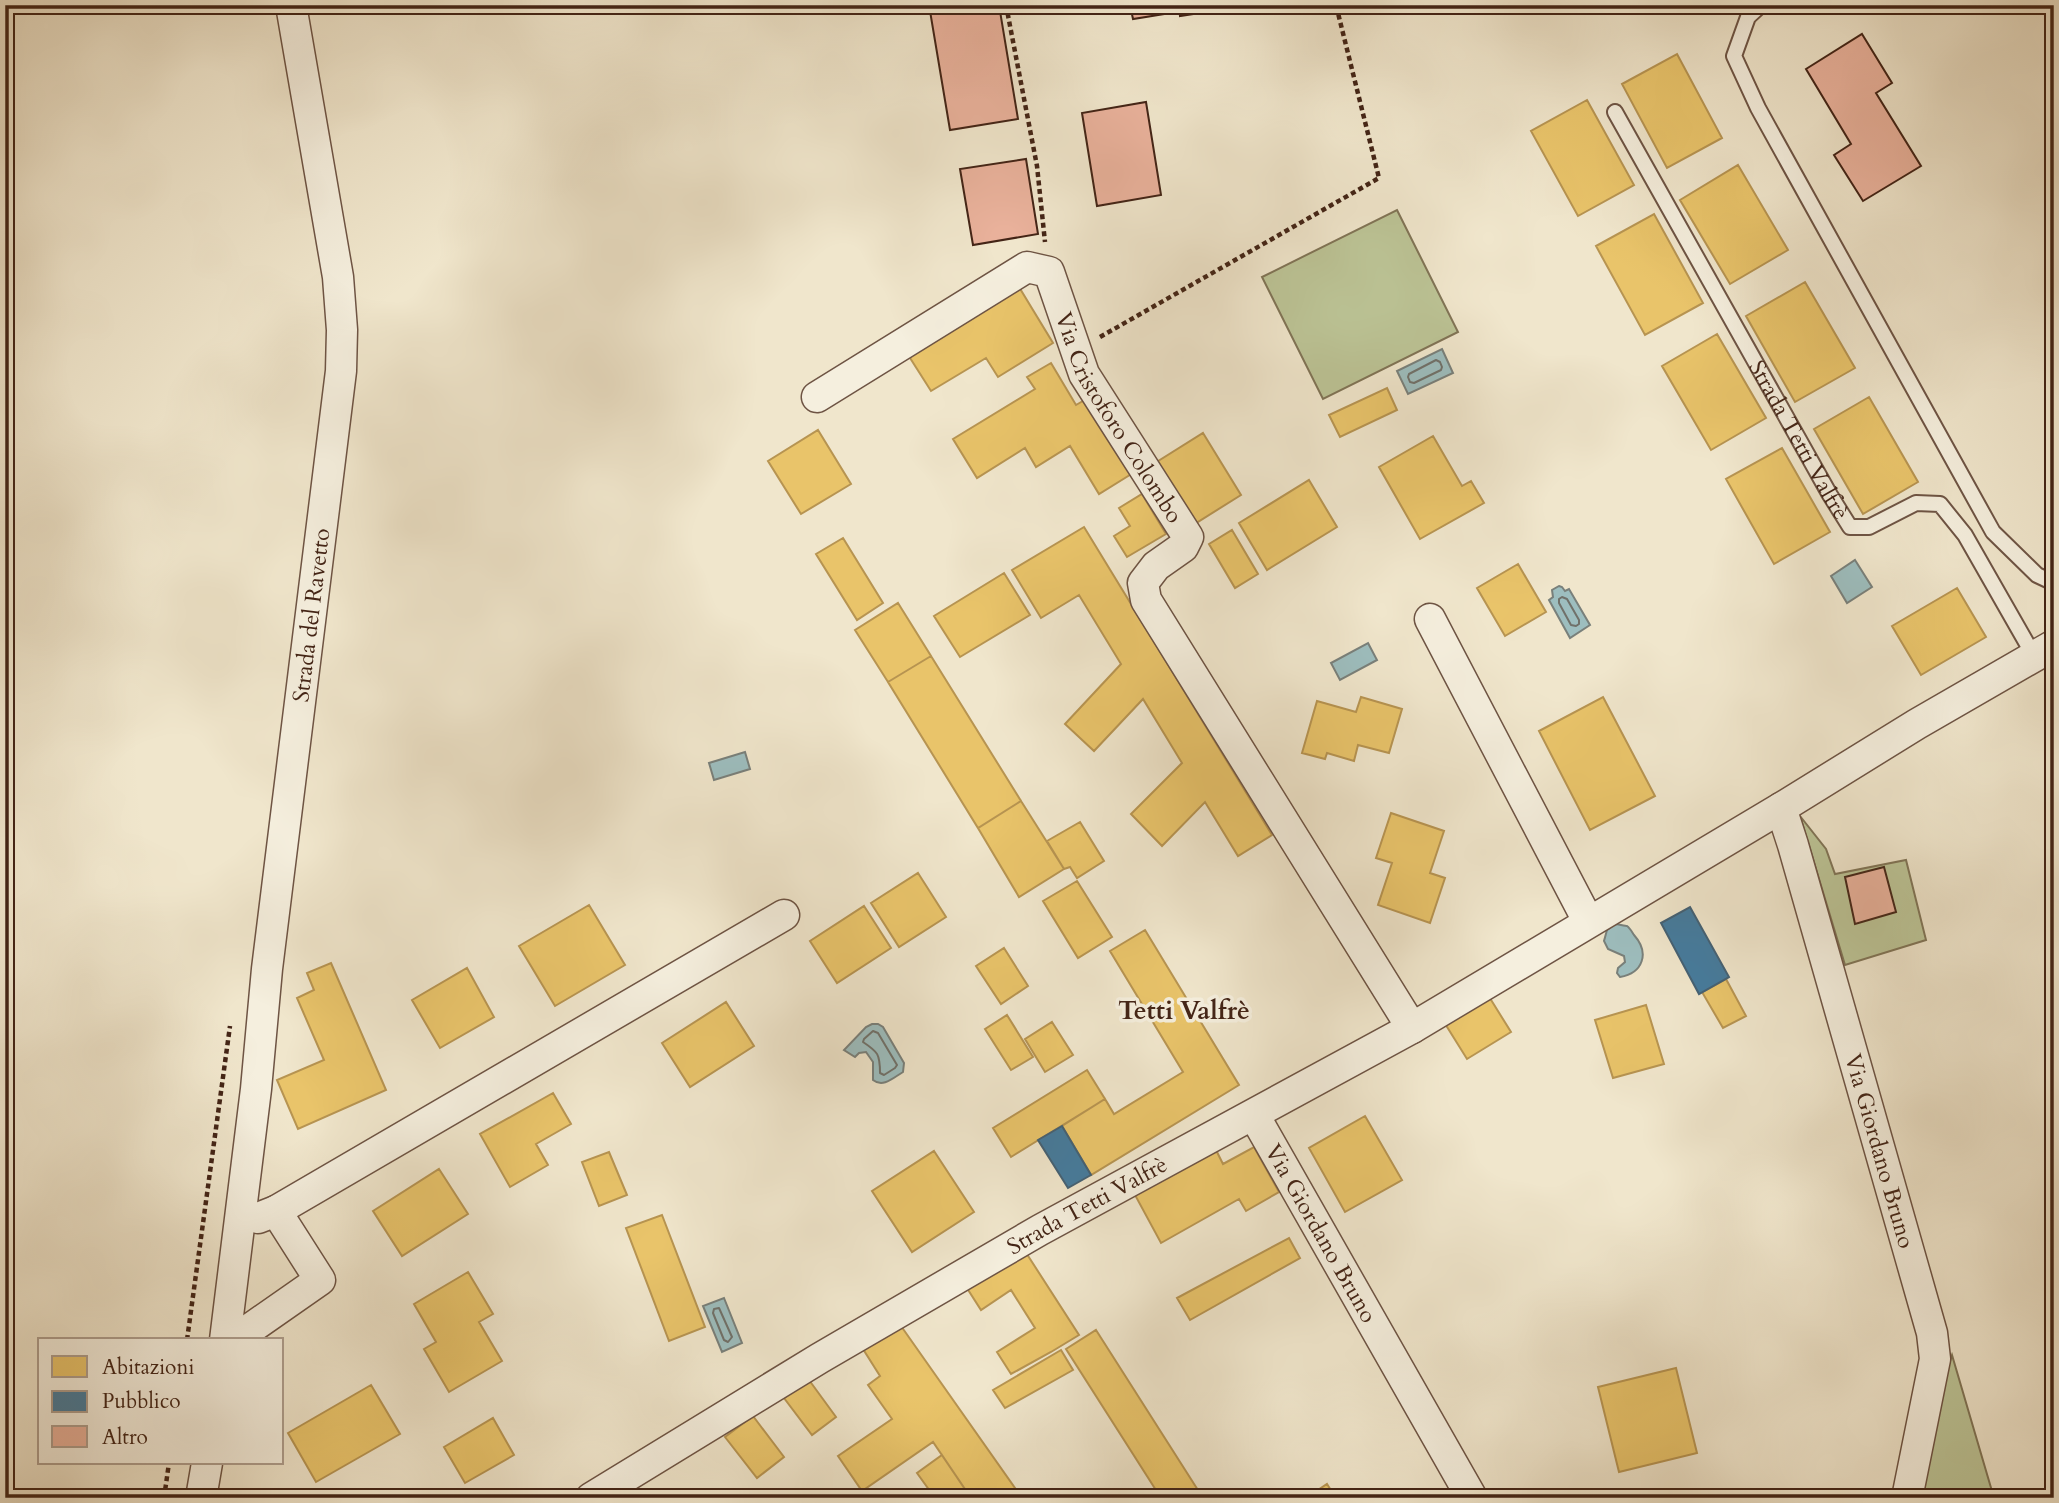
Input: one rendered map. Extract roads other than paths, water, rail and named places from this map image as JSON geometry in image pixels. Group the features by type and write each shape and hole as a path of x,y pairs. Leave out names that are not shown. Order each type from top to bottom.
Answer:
{"street":[{"name":"Strada del Ravetto","path":"225,1338 341,371 342,330 338,277 291,5"},
{"name":"Via Cristoforo Colombo","path":"817,397 1027,267 1049,272 1084,374 1188,537 1183,547 1156,566 1143,583 1146,600 1412,1028"},
{"path":"1430,619 1588,922"},
{"name":"Strada Tetti Valfrè","path":"591,1498 808,1365 1040,1230 1412,1028 1917,724 2044,651"},
{"name":"Via Giordano Bruno","path":"1781,808 1932,1333 1935,1359 1907,1498"},
{"path":"239,1226 276,1211 784,915"},
{"name":"Via Giordano Bruno","path":"1254,1115 1472,1498"},
{"path":"237,1338 320,1280 276,1211"},
{"path":"201,1498 206,1464"}],"lane":[{"path":"1761,5 1748,17 1734,56 1758,108 1993,532 2037,575 2054,583"},
{"name":"Strada Tetti Valfrè","path":"1615,112 1850,527 1869,527 1916,503 1940,504 1965,535 2044,651"}],"water":[{"path":"1442,349 1453,373 1408,394 1397,371"},
{"path":"1855,560 1872,587 1847,603 1831,576"},
{"path":"1559,586 1565,591 1569,589 1590,625 1570,638 1549,600 1553,597 1552,590"},
{"path":"1368,643 1377,660 1340,680 1331,663"},
{"path":"745,752 750,769 714,780 709,763"},
{"path":"1615,924 1629,928 1639,942 1643,955 1639,967 1620,977 1617,973 1618,968 1625,962 1624,956 1608,949 1604,941 1607,930"},
{"path":"872,1024 883,1027 904,1063 903,1072 884,1083 873,1080 873,1062 866,1052 855,1057 844,1050"},
{"path":"724,1298 742,1343 722,1352 703,1306"}],"district":[{"name":"Tetti Valfrè","path":"1184,1010"}]}
